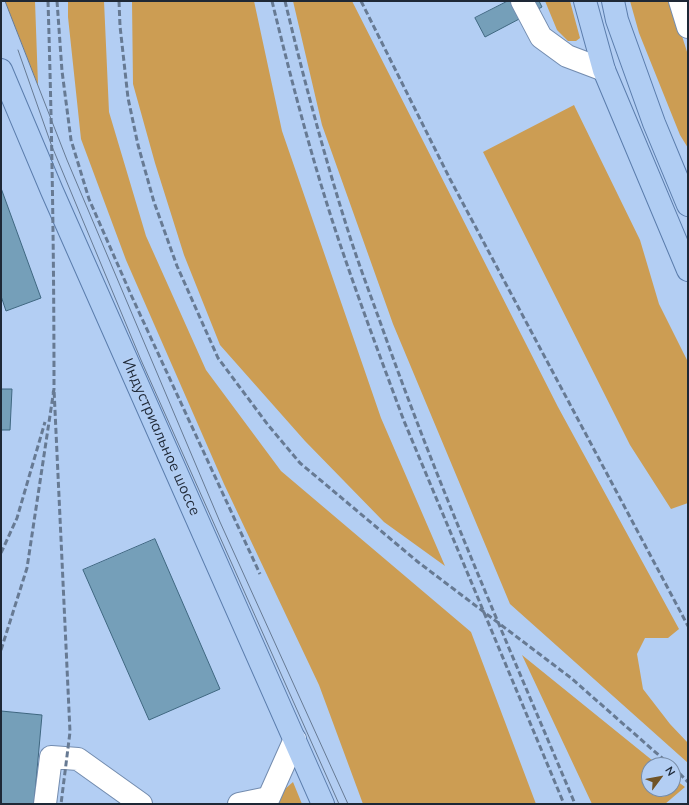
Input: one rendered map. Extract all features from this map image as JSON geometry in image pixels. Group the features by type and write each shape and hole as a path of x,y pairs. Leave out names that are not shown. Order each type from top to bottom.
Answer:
{"main road":[{"path":"585,1 604,70 688,270"},
{"path":"613,1 617,20 654,123 688,205"},
{"name":"Индустриальное шоссе","path":"1,70 55,198 323,804"}],"street":[{"path":"522,1 541,38 567,56 604,70"},
{"path":"680,1 688,26"},
{"path":"239,804 267,801 295,739"},
{"path":"45,804 51,757 78,759 141,804"}],"shaded area":[{"path":"5,1 35,1 38,85"},
{"path":"68,1 104,1 109,112 146,236 206,370 281,471 471,632 536,804 363,804 319,685 224,484 126,260 81,139 68,17"},
{"path":"132,1 254,1 282,131 381,418 445,566 384,522 305,441 220,345 184,255 155,163 133,84"},
{"path":"293,1 352,1 558,407 679,629 668,638 645,638 637,654 643,689 670,724 688,743 688,763 510,604 393,324 322,125"},
{"path":"545,1 570,1 580,38 576,41 568,41 557,30"},
{"path":"630,1 671,1 688,55 688,148 680,135 639,33"},
{"path":"574,105 640,240 659,304 688,362 688,503 671,509 630,445 483,152"},
{"path":"522,655 648,757 641,757 641,797 673,797 665,804 592,804"},
{"path":"293,782 302,804 273,804 277,796"},
{"path":"681,784 685,787 681,790"}],"building":[{"path":"508,1 539,1 542,7 485,37 475,18"},
{"path":"1,188 41,298 6,311 1,296"},
{"path":"1,389 12,389 10,430 1,430"},
{"path":"155,539 220,689 149,720 83,570"},
{"path":"1,711 42,715 34,804 1,804"}],"tram line":[{"path":"5,1 67,160 220,522 348,804"},
{"path":"18,50 51,144 141,360 339,804"}],"railway":[{"path":"48,1 52,146 53,393"},
{"path":"57,1 62,71 71,140 89,199 132,297 260,574"},
{"path":"119,1 120,26 128,98 138,145 154,202 177,266 218,358 268,425 300,463 418,562 571,678 661,757"},
{"path":"272,1 312,154 340,244 371,332 404,421 564,804"},
{"path":"285,1 323,149 366,284 451,509 575,804"},
{"path":"361,1 450,179 688,626"},
{"path":"1,650 27,568 54,389 70,732 61,804"},
{"path":"1,553 17,518 45,422"},
{"path":"681,775 688,782"}]}
